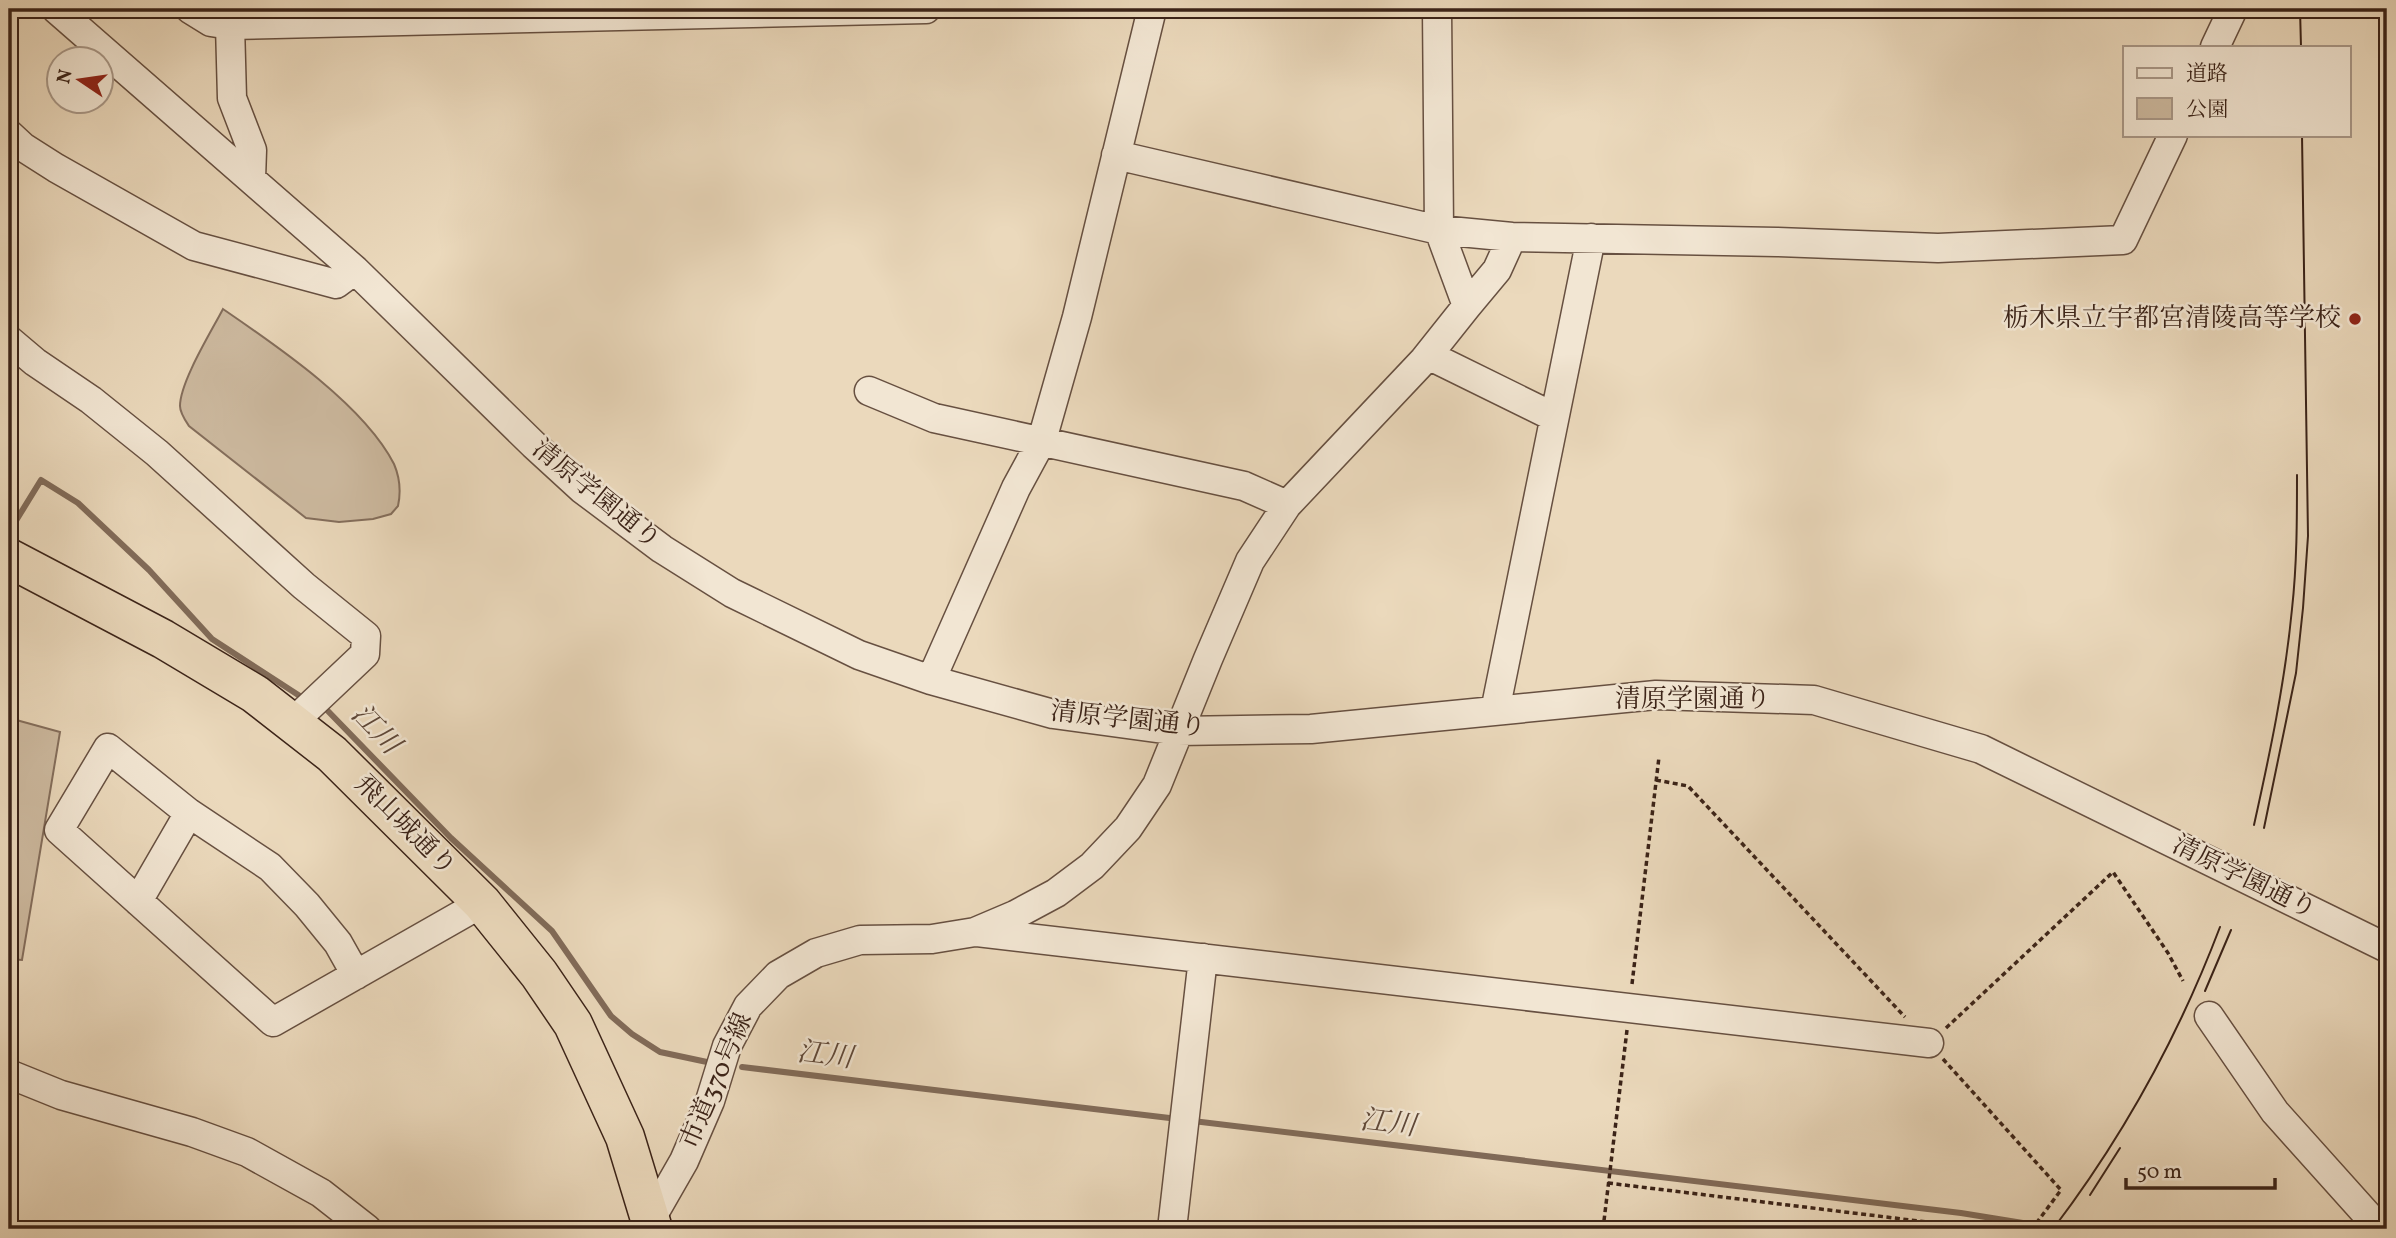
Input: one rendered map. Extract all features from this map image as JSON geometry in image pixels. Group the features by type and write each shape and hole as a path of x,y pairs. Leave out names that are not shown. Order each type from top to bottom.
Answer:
{"highway":[{"name":"飛山城通り","path":"9,558 211,667 255,694 341,763 482,903 539,974 573,1024 625,1137 649,1227"}],"street":[{"name":"清原学園通り","path":"57,9 355,270 582,489 662,550 732,593 859,654 931,680 1053,714 1178,731 1311,730 1656,695 1814,700 1981,749 2387,948"},
{"path":"190,9 211,22 230,25 926,9"},
{"path":"931,680 1016,488 1042,440 1077,317 1152,9"},
{"path":"1437,9 1439,230 1467,306"},
{"path":"2215,46 2233,9"},
{"path":"230,25 232,98 252,150 251,179"},
{"path":"9,134 23,147 56,168 194,246 336,284 355,270"},
{"path":"1116,155 1439,230 1512,237 1938,248 2123,240 2173,136"},
{"name":"市道370号線","path":"649,1227 684,1161 710,1101 727,1046 747,1006 778,975 816,953 860,940 932,939 975,932 1056,893 1092,866 1128,828 1157,785 1250,561 1287,505 1428,355 1497,270 1512,237"},
{"path":"1495,711 1591,238"},
{"path":"9,341 91,400 158,453 286,570 366,636 365,654 292,723"},
{"path":"1428,355 1554,417"},
{"path":"869,391 934,418 1244,486 1287,505"},
{"path":"356,975 338,943 307,905 270,867 189,813 108,748 59,830 273,1022 356,975 482,903"},
{"path":"138,901 189,813"},
{"path":"975,932 1929,1043"},
{"path":"1172,1229 1203,958"},
{"path":"2209,1016 2276,1112 2380,1229"},
{"path":"9,1074 61,1096 192,1132 247,1153 321,1193 367,1229"}],"path":[{"path":"1882,11 1926,9"},
{"path":"1656,780 1688,786 1929,1043 2061,1191 2032,1229"},
{"path":"1929,1043 2113,872 2168,953 2183,981"},
{"path":"1608,1183 1984,1229"}],"green space":[{"path":"223,309 318,378 362,420 394,464 399,480 398,506 391,514 373,519 339,522 306,518 189,426 181,411 181,396 197,357"},
{"path":"9,718 60,732 22,960 9,959"}],"waterway":[{"name":"江川","path":"9,532 41,480 78,503 149,570 212,639 306,700"},
{"name":"江川","path":"320,709 325,708 451,838 552,931 611,1016 660,1052 707,1062"},
{"name":"江川","path":"742,1067 1178,1119"},
{"name":"江川","path":"1193,1121 1961,1213 2029,1224"}],"tram line":[{"path":"2300,9 2301,46"},
{"path":"2264,828 2296,673 2308,536 2302,136"},
{"path":"2254,825 2289,636 2296,559 2297,475"},
{"path":"2053,1229 2103,1158 2147,1084 2168,1046 2220,927"},
{"path":"2205,991 2231,930"},
{"path":"2090,1195 2120,1148"}],"place":[{"name":"栃木県立宇都宮清陵高等学校","path":"2355,319"}]}
